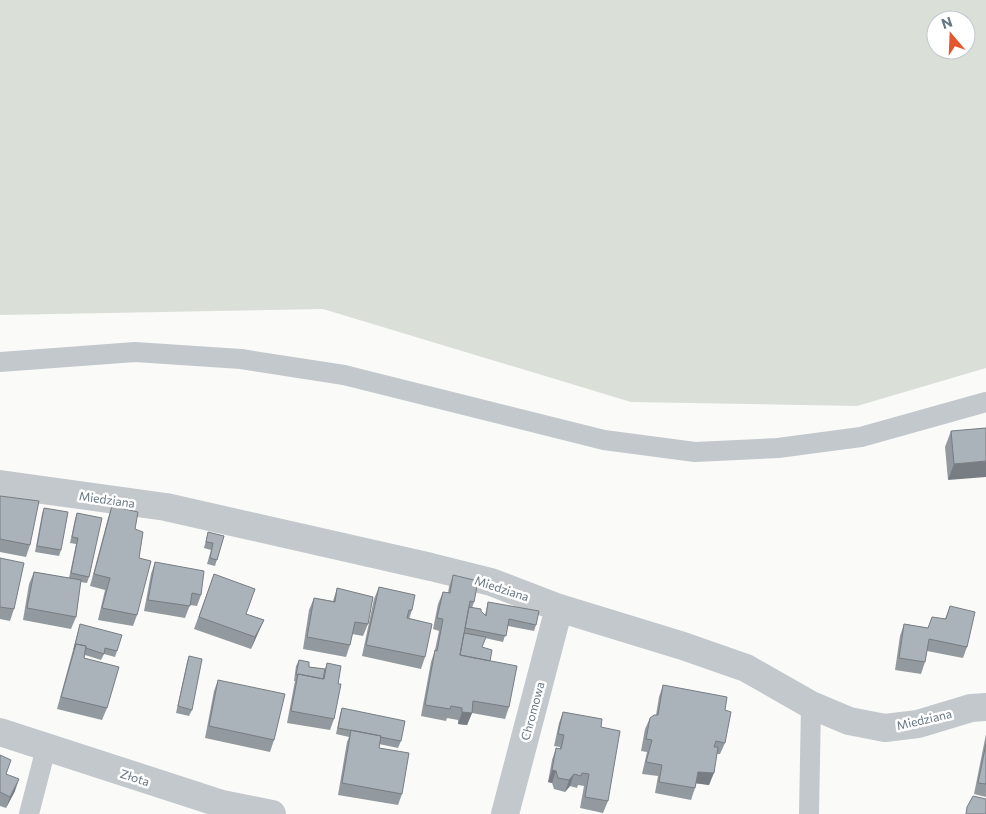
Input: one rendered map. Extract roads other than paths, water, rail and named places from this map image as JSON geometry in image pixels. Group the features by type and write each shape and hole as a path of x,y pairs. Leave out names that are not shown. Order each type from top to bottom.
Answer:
{"street":[{"name":"Miedziana","path":"0,484 166,507 491,582 559,608 683,646 746,668 811,704 849,720 885,728 918,724 971,708 986,707"},
{"name":"Chromowa","path":"505,814 559,608"},
{"name":"Złota","path":"0,732 221,809 272,814"}],"lane":[{"path":"0,362 135,352 241,359 344,375 604,440 695,452 778,448 861,437 986,402"},
{"path":"809,814 811,704"},
{"path":"29,814 46,748"}]}
